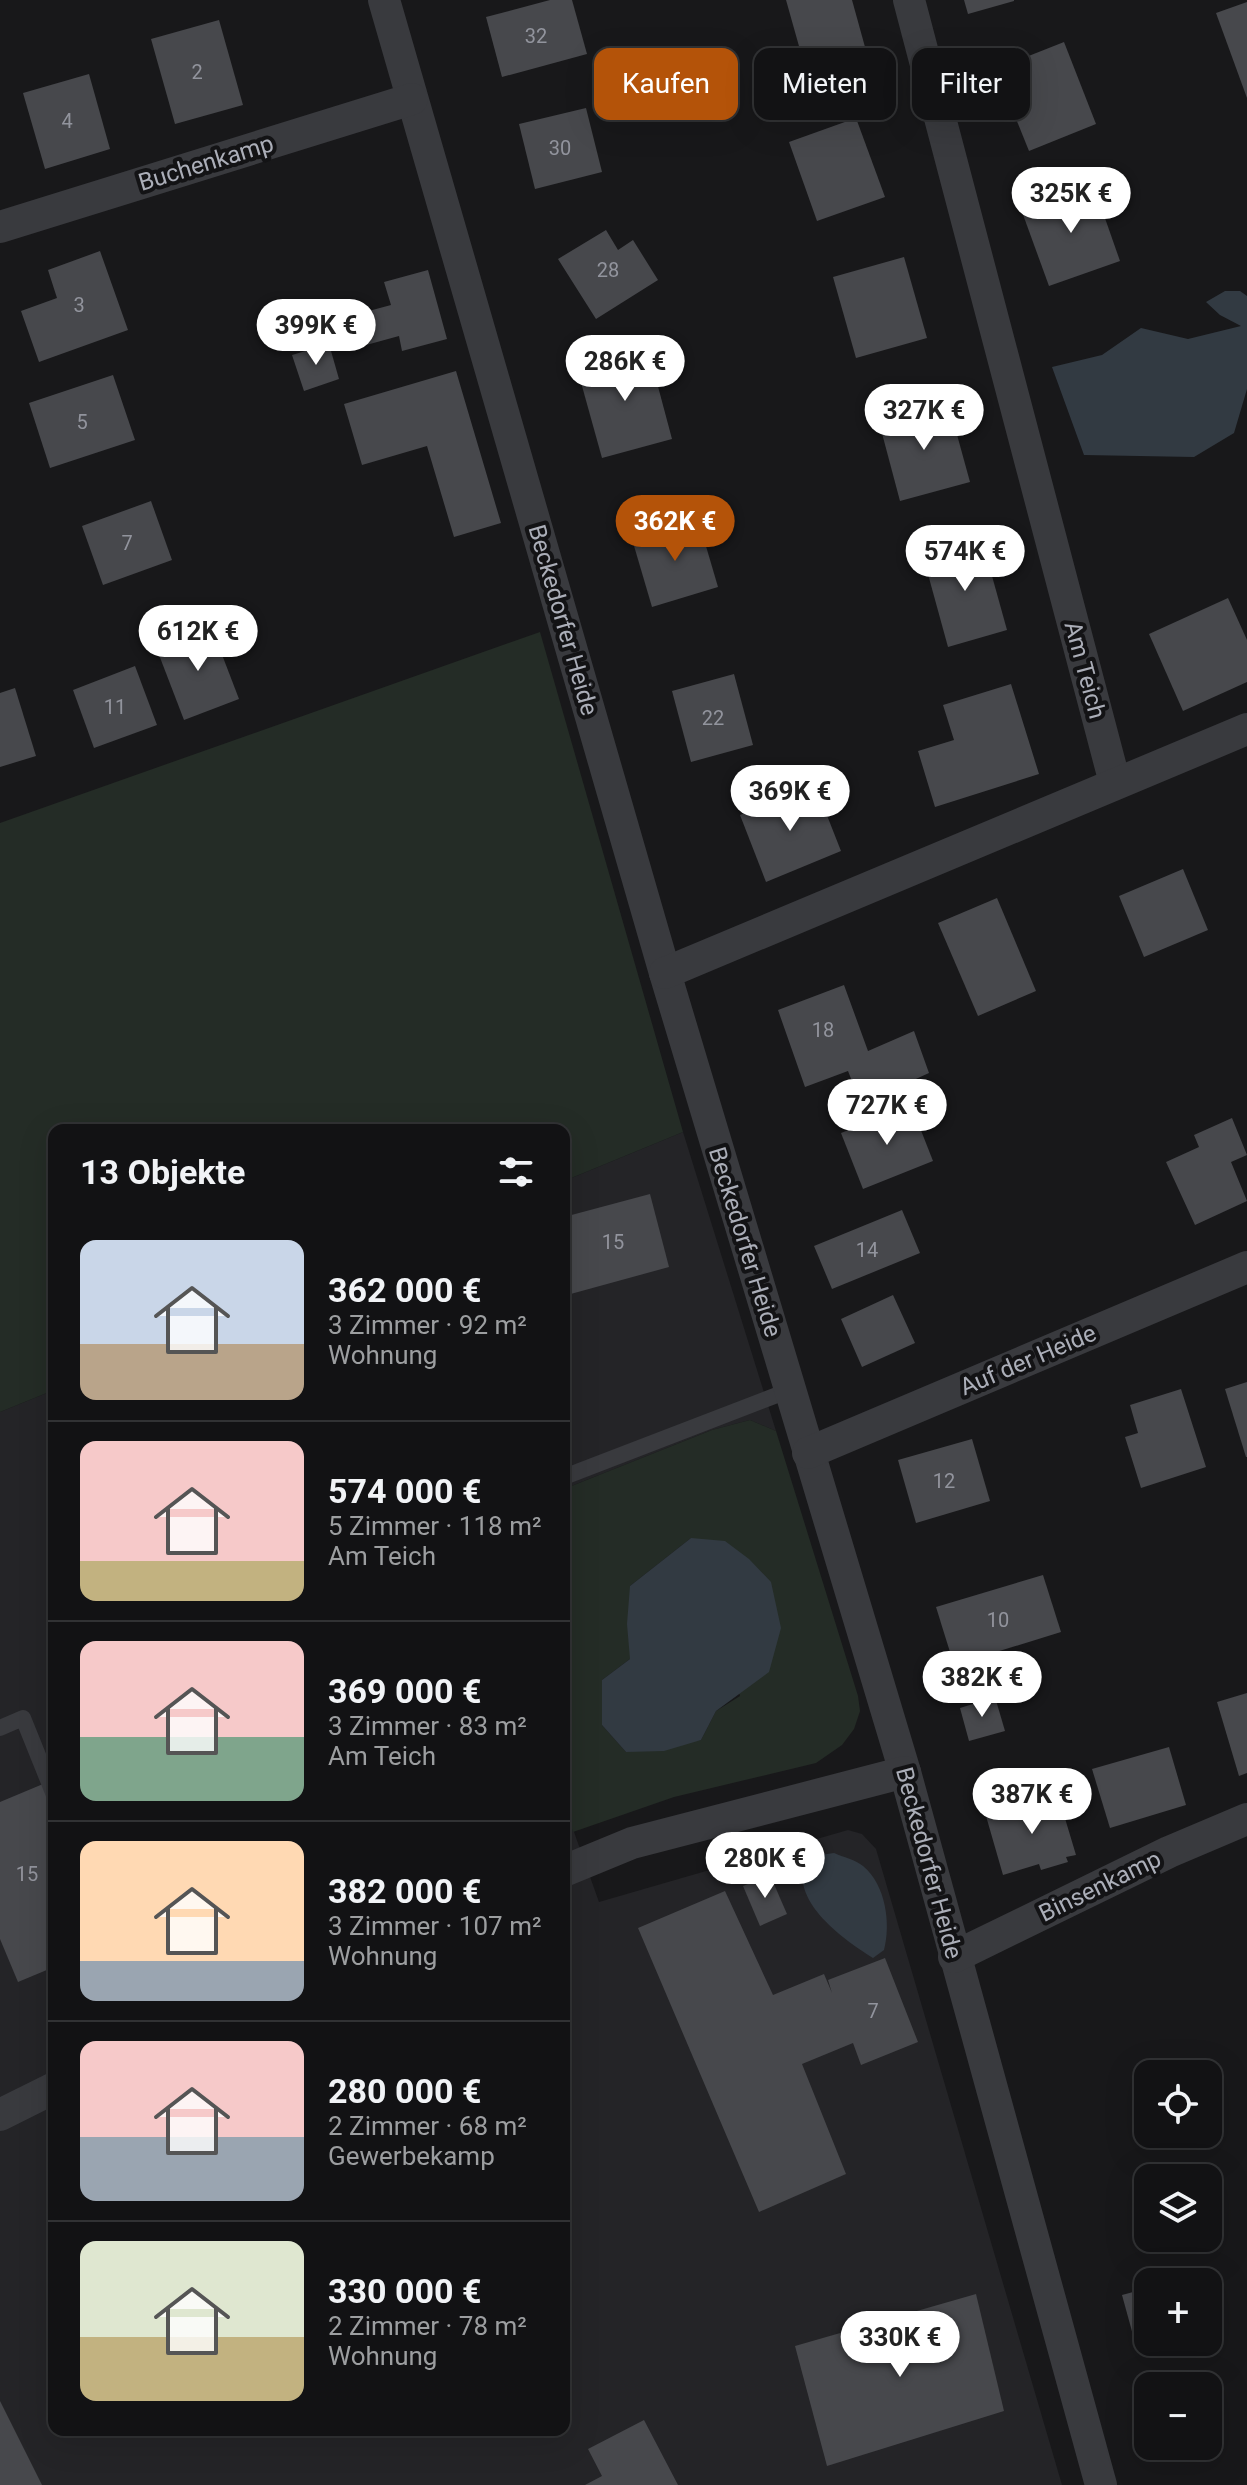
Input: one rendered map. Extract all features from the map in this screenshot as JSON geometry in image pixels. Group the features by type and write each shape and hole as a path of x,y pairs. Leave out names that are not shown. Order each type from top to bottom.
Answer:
{"street":[{"name":"Beckedorfer Heide","path":"384,0 665,973 905,1772 1101,2485"},
{"name":"Am Teich","path":"909,0 1115,783"},
{"name":"Buchenkamp","path":"0,227 412,99"},
{"path":"665,973 1247,729"},
{"name":"Auf der Heide","path":"808,1453 1247,1267"},
{"path":"570,1869 632,1843 905,1772"},
{"name":"Binsenkamp","path":"954,1957 1169,1852 1247,1819"},
{"path":"0,2115 48,2091"}],"lane":[{"path":"570,1475 790,1390"},
{"path":"0,1728 23,1718 48,1780"}],"shaded area":[{"path":"1225,291 1240,291 1247,296 1247,389 1234,433 1194,457 1084,455 1052,367 1102,355 1141,328 1188,339 1241,326 1220,315 1206,302"},
{"path":"540,632 683,1132 570,1179 570,1124 48,1124 48,1392 0,1412 0,823"},
{"path":"683,1132 776,1431 750,1420 712,1430 570,1487 570,1179"},
{"path":"48,1392 48,2436 570,2436 570,1821 599,1902 848,1830 862,1834 876,1849 1062,2485 0,2485 0,1412"},
{"path":"750,1420 776,1431 858,1696 860,1711 854,1729 842,1745 816,1763 674,1797 573,1832 570,1823 570,1487 712,1430","holes":["691,1538 740,1696 716,1711 701,1740 626,1752 602,1725 602,1680 630,1659 630,1586"]},
{"path":"691,1538 725,1541 749,1559 771,1582 781,1628 769,1672 716,1711 701,1740 664,1751 626,1752 602,1725 602,1680 630,1659 627,1624 630,1586"},
{"path":"834,1853 863,1866 882,1894 886,1940 884,1950 873,1958 846,1940 820,1915 804,1887 802,1872 807,1857"}],"building":[{"path":"550,0 572,0 587,54 502,77 486,17"},
{"path":"786,0 852,0 865,47 800,48"},
{"path":"964,0 1014,0 1014,1 968,14"},
{"path":"1247,2 1247,98 1216,13"},
{"path":"219,20 243,105 175,124 151,39"},
{"path":"1064,42 1096,124 1029,151 1017,120 1030,120 1030,56"},
{"path":"89,74 110,149 45,169 23,93"},
{"path":"586,108 602,172 535,189 519,124"},
{"path":"857,120 885,197 817,221 789,142"},
{"path":"1093,184 1120,261 1049,286 1021,209"},
{"path":"606,230 618,250 633,240 658,280 596,319 558,259"},
{"path":"100,251 128,330 39,362 21,311 57,298 48,270"},
{"path":"904,257 927,338 856,358 833,277"},
{"path":"428,270 447,339 402,351 399,336 348,350 339,319 391,305 384,282"},
{"path":"329,344 339,379 304,391 292,355"},
{"path":"648,349 672,439 602,458 577,368"},
{"path":"456,371 501,523 454,537 427,446 362,465 344,404"},
{"path":"113,375 135,440 50,468 29,403"},
{"path":"948,402 970,482 900,501 879,422"},
{"path":"151,501 172,560 103,585 82,526"},
{"path":"698,519 718,587 652,607 632,539"},
{"path":"982,540 1007,630 948,647 923,556"},
{"path":"1228,598 1247,640 1247,682 1183,711 1149,634"},
{"path":"211,626 239,699 184,720 156,647"},
{"path":"135,666 157,725 94,748 73,690"},
{"path":"734,674 753,745 691,762 672,691"},
{"path":"1011,684 1039,774 935,807 918,751 954,740 943,705"},
{"path":"15,688 36,756 0,767 0,693"},
{"path":"815,785 841,851 766,882 740,815"},
{"path":"1183,869 1208,930 1144,957 1119,896"},
{"path":"997,898 1036,991 978,1016 938,923"},
{"path":"844,985 868,1051 914,1031 929,1073 861,1104 848,1071 805,1087 778,1010"},
{"path":"911,1105 933,1161 863,1189 841,1133"},
{"path":"1232,1118 1247,1155 1231,1162 1247,1201 1195,1225 1166,1162 1199,1147 1194,1135"},
{"path":"650,1194 669,1267 570,1294 570,1215"},
{"path":"902,1210 920,1253 832,1289 814,1246"},
{"path":"893,1295 915,1343 862,1367 841,1319"},
{"path":"1247,1382 1247,1457 1246,1457 1225,1389"},
{"path":"1181,1389 1206,1467 1141,1488 1125,1437 1138,1433 1130,1405"},
{"path":"972,1439 990,1501 916,1523 898,1460"},
{"path":"1043,1575 1061,1632 954,1665 936,1607"},
{"path":"1247,1693 1247,1773 1239,1776 1217,1702"},
{"path":"995,1697 1005,1731 969,1741 960,1708"},
{"path":"1169,1747 1186,1805 1110,1828 1092,1769"},
{"path":"43,1784 48,1796 48,1970 18,1982 0,1939 0,1802"},
{"path":"1058,1795 1076,1855 1066,1857 1068,1862 1041,1870 1039,1864 1003,1875 986,1816"},
{"path":"770,1875 787,1914 760,1926 743,1886"},
{"path":"725,1891 773,1995 824,1974 832,1993 828,1980 885,1958 918,2042 861,2065 853,2043 802,2064 846,2174 759,2212 638,1928"},
{"path":"1134,2292 1134,2339 1122,2295"},
{"path":"976,2294 1004,2411 827,2466 795,2346"},
{"path":"0,2401 42,2485 0,2485"},
{"path":"644,2420 678,2485 585,2485 602,2476 588,2449"}]}
